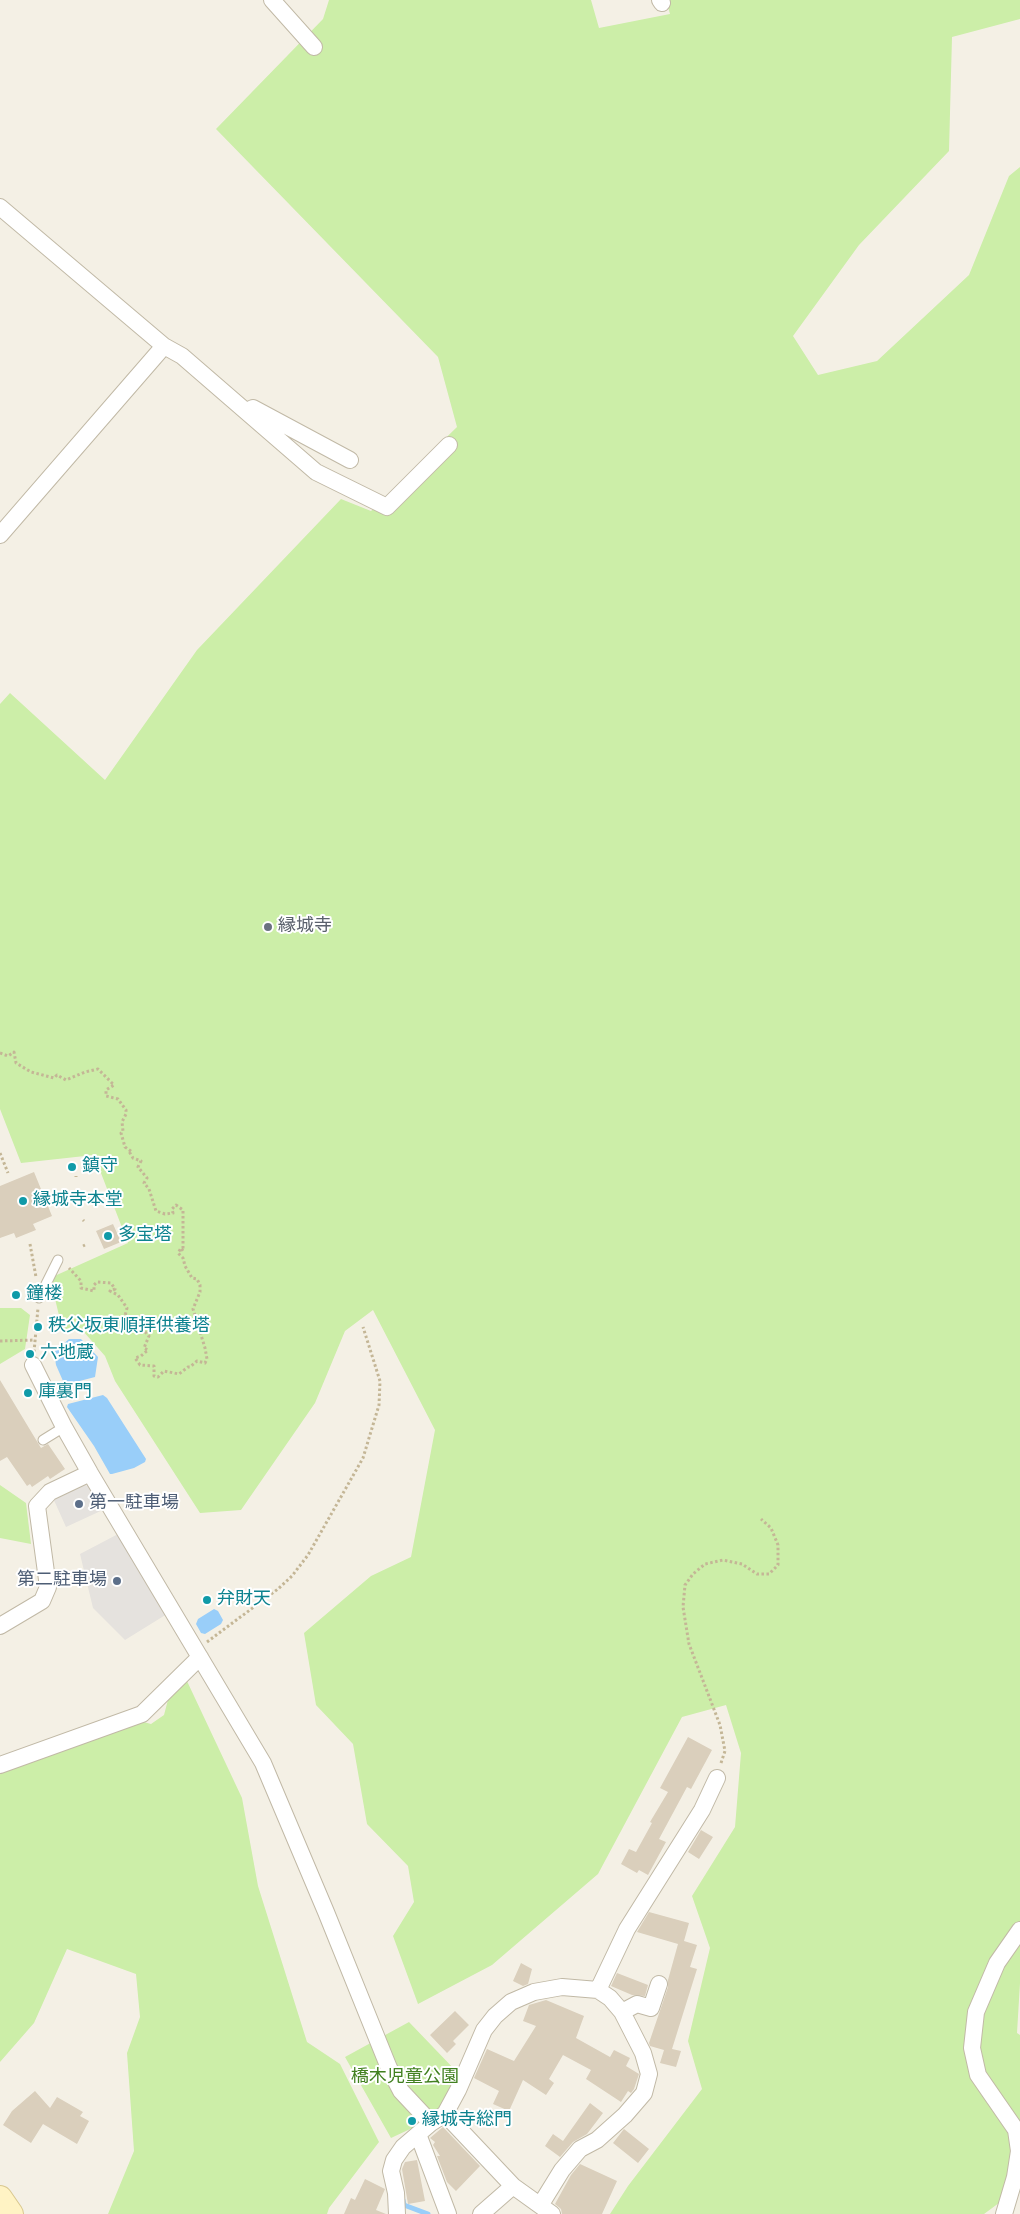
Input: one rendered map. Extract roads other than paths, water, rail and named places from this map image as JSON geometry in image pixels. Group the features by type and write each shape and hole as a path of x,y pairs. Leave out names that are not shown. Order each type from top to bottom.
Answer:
{"main road":[{"path":"0,2198 11,2214"}],"street":[{"path":"272,0 314,47"},
{"path":"0,207 164,346 182,356 316,472 387,507 450,445"},
{"path":"0,535 164,346"},
{"path":"245,411 252,408 350,460"},
{"path":"33,1365 64,1427 90,1473 263,1763 389,2068 401,2091 438,2118 522,2194 546,2209 562,2170 580,2149 597,2140 625,2115 644,2093 649,2074 643,2053 622,2012 610,1998 598,1990 562,1988 534,1992 511,2002 495,2016 484,2030 458,2090 438,2118 403,2147 394,2160 391,2171 396,2193 397,2214"},
{"path":"0,1626 42,1601 48,1587 37,1506 50,1492 90,1473"},
{"path":"0,1765 142,1714 198,1654"},
{"path":"598,1990 627,1929 702,1810 717,1778"},
{"path":"1004,2214 1015,2177 1019,2151 1016,2130 978,2075 972,2048 976,2012 997,1963 1020,1930"},
{"path":"622,2012 637,2004 651,2008 659,1984"},
{"path":"418,2134 448,2214"},
{"path":"481,2214 513,2186"}],"lane":[{"path":"39,1298 58,1260"},
{"path":"43,1440 64,1427"}],"water":[{"path":"69,1339 81,1339 98,1357 95,1377 68,1384 63,1381 56,1365 54,1352"},
{"path":"103,1395 107,1398 146,1459 145,1462 134,1468 112,1474 110,1474 94,1446 67,1407 68,1404"},
{"path":"214,1609 218,1611 223,1620 221,1624 205,1634 201,1633 196,1624 198,1619"}],"waterway":[{"path":"403,2200 404,2205 428,2214"}],"place":[{"name":"縁城寺","path":"268,927"},
{"name":"鎮守","path":"72,1167"},
{"name":"縁城寺本堂","path":"23,1201"},
{"name":"多宝塔","path":"108,1236"},
{"name":"鐘楼","path":"16,1295"},
{"name":"秩父坂東順拝供養塔","path":"38,1327"},
{"name":"六地蔵","path":"30,1354"},
{"name":"庫裏門","path":"28,1393"},
{"name":"第一駐車場","path":"79,1504"},
{"name":"第二駐車場","path":"117,1581"},
{"name":"弁財天","path":"207,1600"},
{"name":"縁城寺総門","path":"412,2121"}],"park label":[{"name":"橋木児童公園","path":"405,2078"}]}
